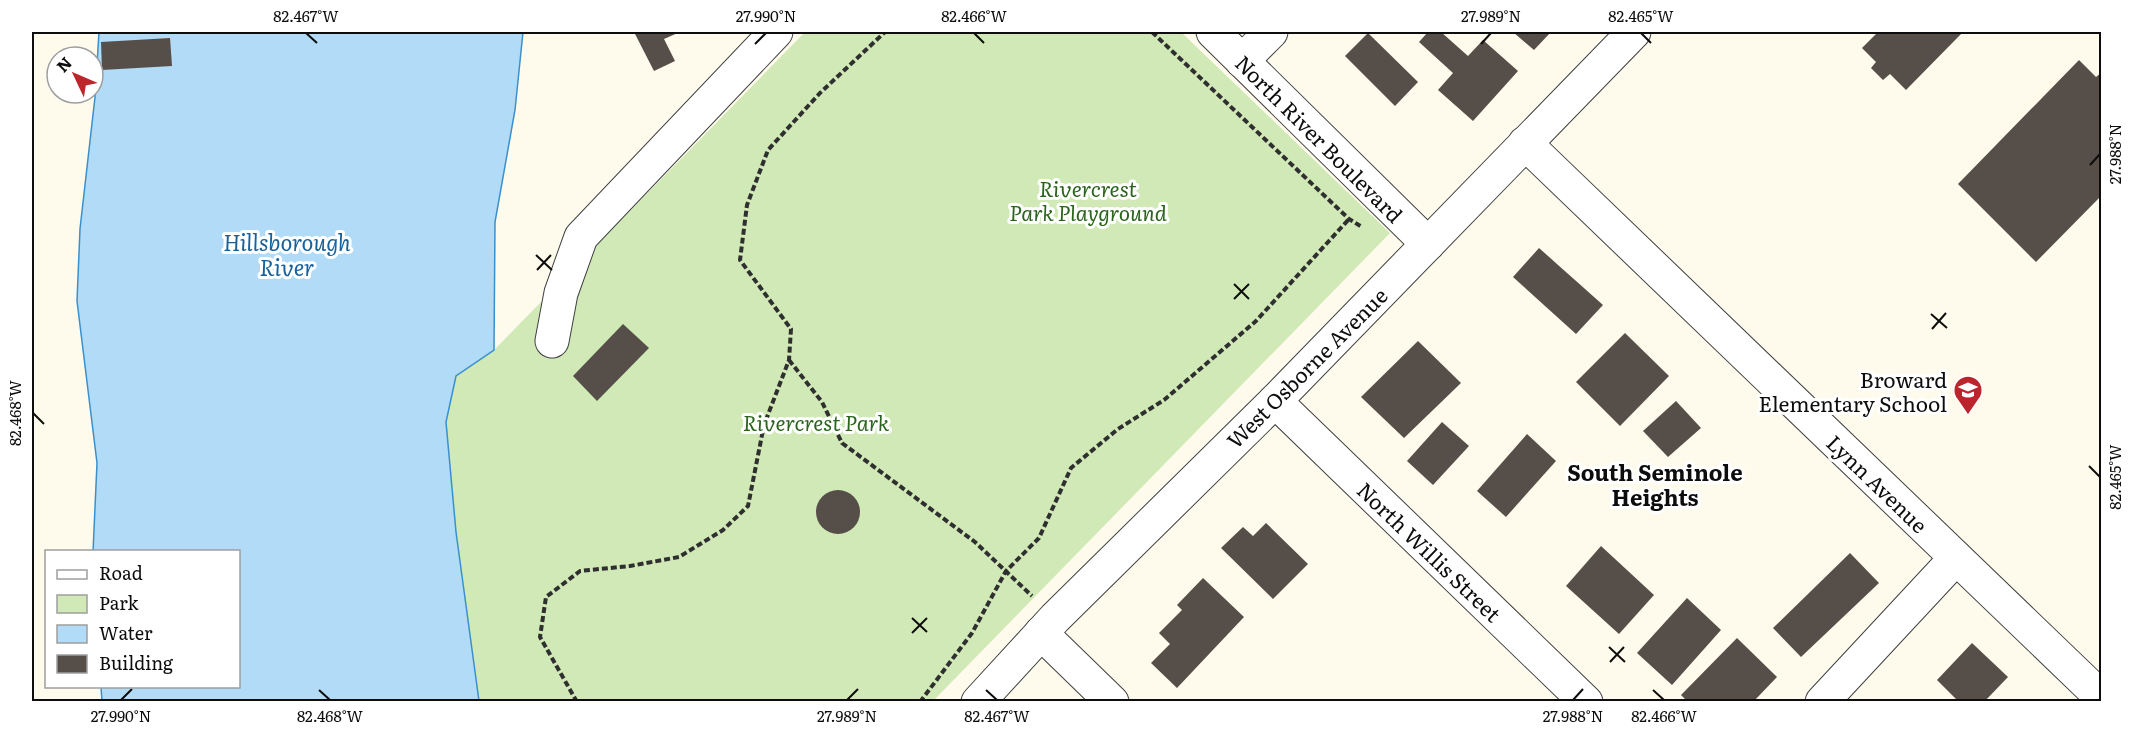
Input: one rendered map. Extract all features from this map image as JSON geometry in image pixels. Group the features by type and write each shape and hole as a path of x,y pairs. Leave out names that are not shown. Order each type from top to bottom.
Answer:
{"street":[{"path":"552,341 561,293 581,237 776,32"},
{"name":"North River Boulevard","path":"1213,32 1428,244"},
{"path":"1242,61 1271,32"},
{"name":"West Osborne Avenue","path":"978,702 1040,618 1275,401 1634,32"},
{"name":"Lynn Avenue","path":"1525,143 2102,698"},
{"name":"North Willis Street","path":"1275,401 1586,702"},
{"path":"1822,702 1956,558"},
{"path":"1040,618 1112,702"}],"path":[{"path":"577,702 540,637 546,597 580,571 630,566 679,557 723,530 748,506 764,425 789,360 791,329 740,260 747,205 768,150 820,93 885,32"},
{"path":"1152,32 1349,219 1368,231"},
{"path":"920,702 972,633 1006,571 1039,537 1071,468 1118,429 1164,400 1256,321 1349,219"},
{"path":"789,360 822,402 842,443 975,542 1006,571 1040,618"}],"green space":[{"name":"Rivercrest Park","path":"805,32 1181,32 1390,233 933,701 479,701 456,532 446,422 456,376 494,350"}],"water":[{"name":"Hillsborough River","path":"99,32 523,32 515,110 495,222 494,350 456,376 446,422 456,532 479,701 102,701 101,688 240,688 240,550 93,550 97,463 77,301 80,229 94,105 105,105 105,45 98,45"}],"building":[{"path":"634,32 680,32 664,39 675,61 654,71"},
{"path":"1428,32 1441,32 1468,56 1483,40 1518,71 1473,121 1438,90 1453,73 1419,42"},
{"path":"1513,32 1551,32 1534,50"},
{"path":"1878,32 1963,32 1906,90 1890,74 1883,80 1871,68 1876,62 1862,48"},
{"path":"1368,33 1418,82 1395,106 1345,56"},
{"path":"170,38 172,66 105,70 105,45 101,45 101,42"},
{"path":"2079,60 2096,77 2102,72 2102,195 2036,262 1958,184"},
{"path":"1539,248 1603,305 1576,334 1513,277"},
{"path":"623,324 649,348 597,401 573,376"},
{"path":"1625,333 1669,376 1620,426 1576,382"},
{"path":"1418,341 1461,383 1404,438 1361,397"},
{"path":"1676,401 1701,428 1668,457 1643,431"},
{"path":"1442,422 1469,446 1433,485 1407,461"},
{"path":"1527,434 1556,461 1506,517 1477,491"},
{"path":"838,490 854,496 860,512 854,528 838,534 822,528 816,512 822,496"},
{"path":"1266,523 1308,564 1273,599 1221,548 1243,527 1253,536"},
{"path":"1601,546 1654,595 1619,634 1566,586"},
{"path":"1850,553 1879,583 1801,657 1773,628"},
{"path":"1203,578 1244,617 1177,688 1151,663 1170,644 1159,633 1182,610 1177,605"},
{"path":"1687,598 1721,630 1672,685 1637,653"},
{"path":"1737,638 1777,677 1753,702 1688,702 1681,695"},
{"path":"1972,643 2008,677 1984,702 1959,702 1937,680"}],"place":[{"name":"Broward Elementary School","path":"1968,416"}],"district":[{"name":"South Seminole Heights","path":"1655,484"}],"park label":[{"name":"Rivercrest Park Playground","path":"1088,199"}]}
